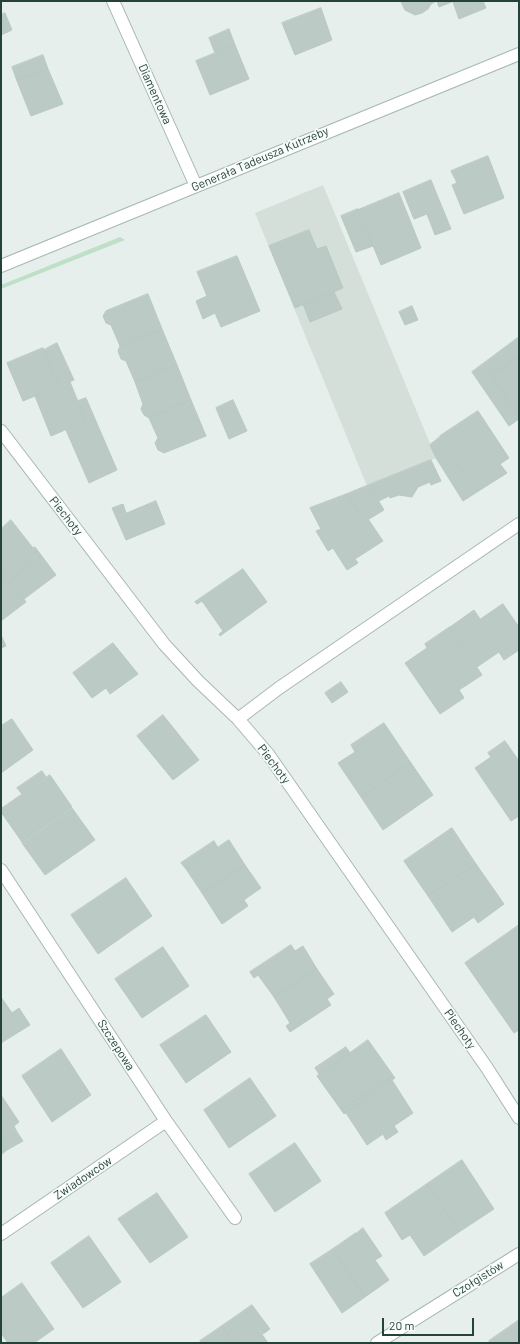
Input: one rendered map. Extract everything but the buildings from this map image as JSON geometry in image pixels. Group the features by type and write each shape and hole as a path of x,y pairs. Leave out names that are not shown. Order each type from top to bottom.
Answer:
{"street":[{"name":"Diamentowa","path":"113,1 196,186"},
{"name":"Generała Tadeusza Kutrzeby","path":"1,266 519,54"},
{"name":"Piechoty","path":"1,431 164,644 198,681 238,719 268,754 483,1062 519,1118"},
{"path":"238,719 279,688 519,524"},
{"name":"Szczepowa","path":"1,870 166,1121 235,1218"},
{"name":"Zwiadowców","path":"1,1234 166,1121"},
{"name":"Czołgistów","path":"377,1343 519,1254"}],"shaded area":[{"path":"323,185 436,458 367,486 255,213"}],"green space":[{"path":"120,237 125,240 1,289 1,285"}]}
